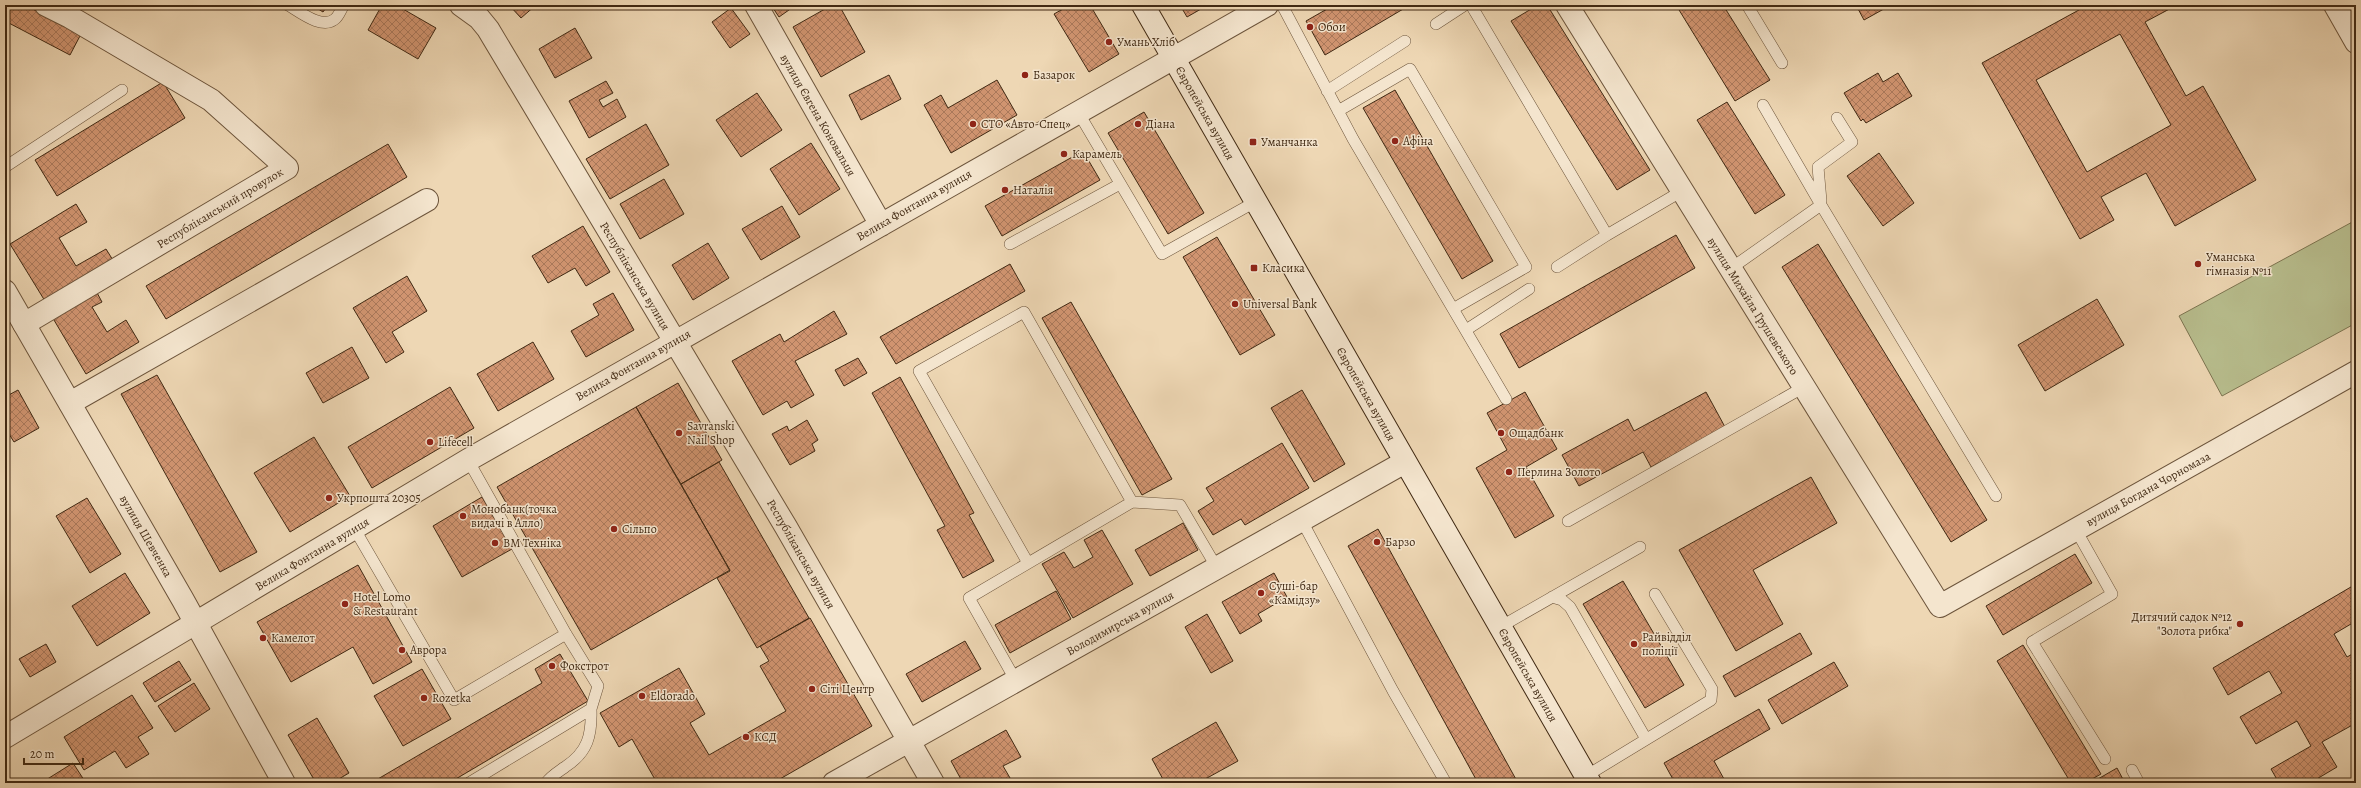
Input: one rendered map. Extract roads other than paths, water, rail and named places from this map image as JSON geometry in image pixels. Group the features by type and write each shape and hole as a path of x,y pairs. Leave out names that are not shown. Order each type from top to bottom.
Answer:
{"street":[{"name":"Республіканський провулок","path":"12,310 288,168 211,100 70,17 46,5"},
{"name":"Республіканська вулиця","path":"461,5 479,18 488,29 786,527 933,783"},
{"name":"вулиця Євгена Коновальця","path":"756,5 881,225"},
{"name":"Європейська вулиця","path":"1143,5 1588,780"},
{"name":"вулиця Михайла Грушевського","path":"1567,5 1940,606"},
{"path":"2335,5 2356,42"},
{"name":"Велика Фонтанна вулиця","path":"5,737 468,460 881,225 1261,6"},
{"path":"70,403 427,200"},
{"name":"вулиця Шевченка","path":"12,310 70,403 196,624 284,783"},
{"name":"вулиця Богдана Чорномаза","path":"1940,606 2356,372"},
{"name":"Володимирська вулиця","path":"834,783 1405,462"}],"lane":[{"path":"288,5 316,21 326,22 335,19 344,5"},
{"path":"1282,5 1338,111 1506,399"},
{"path":"1436,24 1465,5"},
{"path":"1471,5 1607,235"},
{"path":"1747,5 1782,63"},
{"path":"1327,91 1405,41"},
{"path":"1338,111 1410,69 1526,267 1453,309"},
{"path":"5,167 122,90"},
{"path":"1763,105 1821,205 1996,496"},
{"path":"1078,112 1162,254 1256,202"},
{"path":"1821,205 1818,167 1852,142 1837,118"},
{"path":"1010,244 1120,184"},
{"path":"1557,267 1607,235 1682,191"},
{"path":"1730,269 1821,205"},
{"path":"1466,330 1529,289"},
{"path":"1028,563 919,371 1024,312 1132,502"},
{"path":"1568,521 1804,387"},
{"path":"468,460 566,634 598,686 591,709 592,728 584,749 574,760 554,774 546,783"},
{"path":"1016,681 969,598 1132,502 1180,505 1217,568"},
{"path":"1302,521 1393,691 1446,783"},
{"path":"354,528 454,700 566,634"},
{"path":"2076,530 2112,594 2032,642 2105,759"},
{"path":"1500,627 1640,547"},
{"path":"1588,780 1646,739 1711,700 1712,689 1655,594"},
{"path":"1552,597 1562,600 1570,607 1646,739"},
{"path":"469,783 591,709"},
{"path":"2132,770 2139,783"}],"place":[{"name":"Обои","path":"1310,27"},
{"name":"Умань Хліб","path":"1109,42"},
{"name":"Базарок","path":"1025,75"},
{"name":"СТО «Авто-Спец»","path":"973,124"},
{"name":"Діана","path":"1138,124"},
{"name":"Афіна","path":"1395,141"},
{"name":"Уманчанка","path":"1253,142"},
{"name":"Карамель","path":"1064,154"},
{"name":"Наталія","path":"1005,190"},
{"name":"Уманська гімназія №11","path":"2198,264"},
{"name":"Класика","path":"1254,268"},
{"name":"Universal Bank","path":"1235,304"},
{"name":"Savranski Nail Shop","path":"679,433"},
{"name":"Ощадбанк","path":"1501,433"},
{"name":"Lifecell","path":"430,442"},
{"name":"Перлина Золото","path":"1509,472"},
{"name":"Укрпошта 20305","path":"329,498"},
{"name":"Монобанк(точка видачі в Алло)","path":"463,516"},
{"name":"Сільпо","path":"614,529"},
{"name":"Барзо","path":"1377,542"},
{"name":"ВМ Техніка","path":"495,543"},
{"name":"Суші-бар «Камідзу»","path":"1261,593"},
{"name":"Hotel Lomo & Restaurant","path":"345,604"},
{"name":"Дитячий садок №12 \"Золота рибка\"","path":"2240,624"},
{"name":"Камелот","path":"263,638"},
{"name":"Райвідділ поліції","path":"1634,644"},
{"name":"Аврора","path":"402,650"},
{"name":"Фокстрот","path":"552,666"},
{"name":"Сіті Центр","path":"812,689"},
{"name":"Eldorado","path":"642,696"},
{"name":"Rozetka","path":"424,698"},
{"name":"КСД","path":"746,737"}]}
